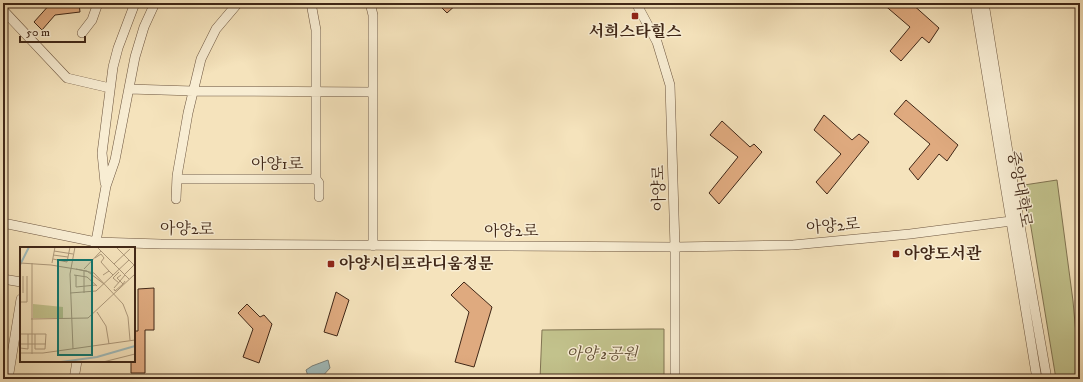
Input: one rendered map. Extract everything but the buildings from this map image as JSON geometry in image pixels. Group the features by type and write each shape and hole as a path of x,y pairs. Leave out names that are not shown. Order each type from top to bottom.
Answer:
{"street":[{"path":"82,33 92,20 98,3"},
{"path":"106,186 102,154 110,88 118,48 135,3"},
{"path":"95,245 106,186 115,160 137,49 144,27 155,3"},
{"path":"176,199 177,179 193,90 201,59 216,29 238,3"},
{"name":"아양1로","path":"177,179 316,178 316,30 311,3"},
{"path":"370,3 373,15 373,246"},
{"name":"아양로","path":"636,3 658,42 670,85 675,247 675,379"},
{"name":"중앙대학로","path":"974,3 1015,221 1047,379"},
{"name":"중앙대학로","path":"984,3 1037,379"},
{"path":"3,10 67,78 110,88"},
{"path":"129,89 373,92"},
{"path":"316,178 319,183 319,197"},
{"name":"아양2로","path":"3,223 95,245 161,244 675,247 793,245 910,234 1015,221"},
{"path":"3,279 20,282"},
{"path":"8,379 20,305"},
{"path":"74,379 77,362"}],"green space":[{"path":"1057,180 1073,301 1080,379 1056,379 1024,185"},
{"name":"아양 2공원","path":"664,329 664,379 540,379 542,330"}],"water":[{"path":"328,360 330,368 320,379 309,379 306,370"}],"place":[{"name":"서희스타힐스","path":"635,16"},
{"name":"아양도서관","path":"896,254"},
{"name":"아양시티프라디움정문","path":"331,264"}]}
